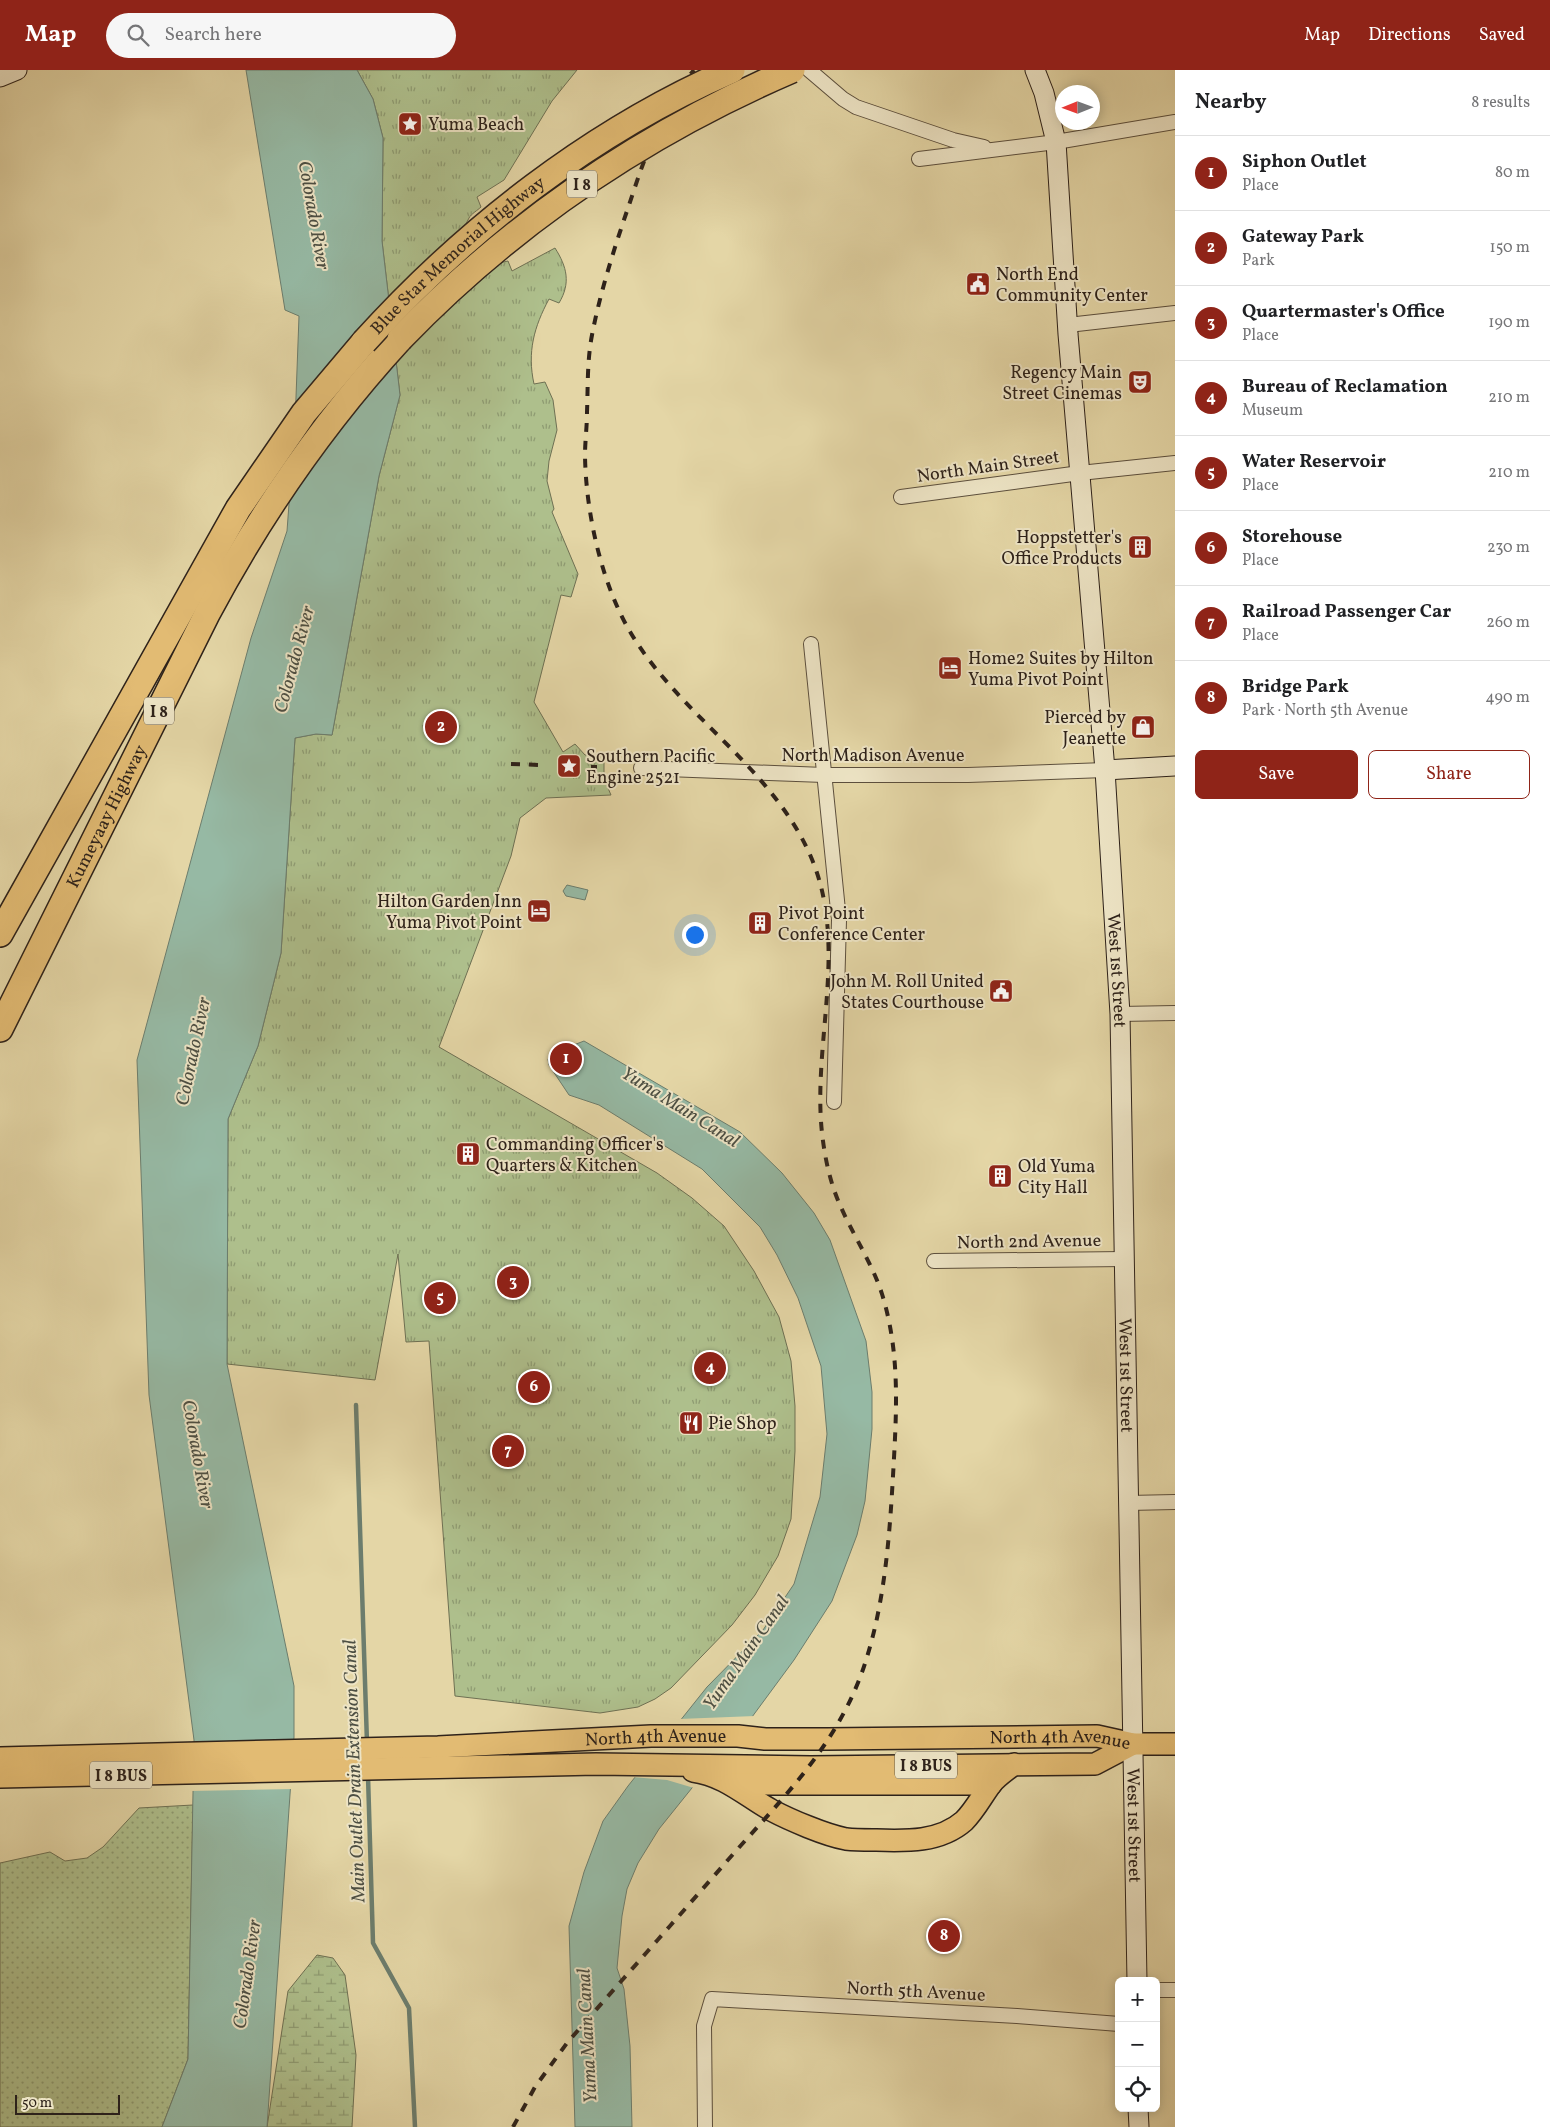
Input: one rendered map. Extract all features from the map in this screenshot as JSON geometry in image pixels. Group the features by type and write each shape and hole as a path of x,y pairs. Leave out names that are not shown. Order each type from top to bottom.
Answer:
{"highway":[{"name":"Blue Star Memorial Highway","path":"327,385 385,319 420,283 514,203 618,130 732,70"},
{"name":"Blue Star Memorial Highway","path":"325,427 379,362 422,317 473,269 526,225 585,182 636,149 750,88 792,70"},
{"name":"Kumeyaay Highway","path":"0,934 221,536 259,477 327,385"},
{"name":"Kumeyaay Highway","path":"0,1029 224,582 288,476 325,427"},
{"path":"0,1033 12,1006"}],"main road":[{"name":"North 4th Avenue","path":"241,1763 438,1747 650,1736 738,1736 765,1739 827,1740 1097,1736 1133,1744"},
{"name":"North 4th Avenue","path":"241,1763 438,1768 596,1764 709,1768 1095,1764 1133,1744"},
{"name":"I 8 BUS","path":"1133,1744 1175,1744"},
{"name":"I 8 BUS","path":"0,1758 241,1763"},
{"name":"I 8 BUS","path":"0,1777 241,1763"},
{"path":"709,1768 772,1810 829,1834 847,1839 925,1840 945,1833 964,1821 991,1784 1014,1764"},
{"path":"731,1784 991,1784"}],"street":[{"path":"0,78 17,70"},
{"path":"809,70 843,99 856,107 944,138 993,150"},
{"name":"West 1st Street","path":"1035,70 1044,92 1056,142 1068,325 1105,770 1120,1014 1137,1977"},
{"path":"919,159 1056,142 1175,122"},
{"path":"1068,325 1175,312"},
{"name":"North Main Street","path":"901,497 1080,473 1175,463"},
{"path":"812,644 840,920 834,1102"},
{"path":"1105,770 1175,766"},
{"name":"North Madison Avenue","path":"641,768 824,776 968,775 1105,770"},
{"path":"1120,1014 1175,1013"},
{"name":"North 2nd Avenue","path":"934,1261 1124,1259"},
{"path":"1128,1503 1175,1502"},
{"path":"1160,1990 1175,1990"},
{"name":"North 5th Avenue","path":"705,2127 704,2026 712,1998 1115,2024"},
{"path":"1138,2112 1139,2127"}],"green space":[{"path":"357,70 577,70 552,101 504,180 477,197 481,207 469,218 465,232 471,252 475,258 486,266 508,261 512,271 555,248 565,268 566,282 563,296 559,303 549,299 544,309 533,340 531,361 534,384 545,382 553,400 557,430 549,461 547,481 554,509 552,512 578,574 571,597 561,595 534,702 563,752 575,744 585,755 604,756 604,779 611,795 546,798 520,818 511,856 439,1047 657,1173 692,1198 724,1226 754,1271 779,1317 791,1361 795,1406 795,1451 791,1519 778,1556 755,1595 732,1625 671,1688 655,1699 638,1707 600,1713 455,1696 429,1341 406,1342 398,1254 375,1380 227,1364 228,1119 258,1046 281,953 295,738 316,734 332,735 379,476 400,395 382,241 383,138 373,99"},
{"path":"193,1805 188,2059 162,2127 0,2127 0,1863 50,1852 65,1861 87,1858 103,1847 139,1808"},
{"path":"317,1955 333,1958 345,1975 356,2055 352,2127 267,2127 288,1991"}],"water":[{"name":"Colorado River","path":"246,70 357,70 373,99 383,138 382,241 400,395 379,476 332,735 316,734 295,738 281,953 258,1046 228,1119 227,1364 294,1686 294,1737 267,2127 162,2127 188,2059 194,1740 149,1395 137,1060 251,638 287,531 295,424 299,316 285,310"},
{"path":"567,885 588,890 585,900 566,896 563,891"},
{"name":"Yuma Main Canal","path":"584,1041 740,1132 782,1173 814,1213 830,1240 866,1341 872,1392 872,1429 865,1501 857,1535 832,1601 794,1660 738,1736 704,1773 659,1829 638,1863 627,1889 622,1916 617,1968 624,1989 630,2046 632,2127 575,2127 569,1926 584,1872 603,1821 628,1786 707,1687 763,1630 794,1584 820,1497 827,1434 821,1366 798,1298 777,1255 760,1227 702,1169 599,1105 569,1095 549,1065 548,1059 553,1053"}],"pier":[{"path":"755,1716 739,1738 694,1788 667,1780 632,1777 679,1719"},
{"path":"297,1744 293,1789 190,1791 191,1746"}],"waterway":[{"name":"Main Outlet Drain Extension Canal","path":"356,1405 367,1743"},
{"name":"Main Outlet Drain Extension Canal","path":"368,1776 373,1943 409,2008 415,2127"}],"railway":[{"path":"513,2127 535,2087 567,2043 785,1796 836,1727 861,1675 869,1649 881,1595 888,1540 896,1416 894,1355 888,1315 882,1294 868,1260 834,1190 827,1166 823,1141 820,1106 821,1070 829,962 828,927 822,892 811,857 794,825 774,796 676,692 652,664 632,635 612,595 592,525 585,456 588,364 599,303 634,190 654,136 672,101 694,70"},
{"path":"511,764 540,765"},
{"path":"591,767 597,767"}],"place":[{"name":"Yuma Beach","path":"410,124"},
{"name":"North End Community Center","path":"978,284"},
{"name":"Regency Main Street Cinemas","path":"1140,382"},
{"name":"Hoppstetter's Office Products","path":"1140,547"},
{"name":"Home2 Suites by Hilton Yuma Pivot Point","path":"950,668"},
{"name":"Gateway Park","path":"441,727"},
{"name":"Pierced by Jeanette","path":"1143,727"},
{"name":"Southern Pacific Engine 2521","path":"569,766"},
{"name":"Hilton Garden Inn Yuma Pivot Point","path":"539,911"},
{"name":"Pivot Point Conference Center","path":"760,923"},
{"name":"John M. Roll United States Courthouse","path":"1001,991"},
{"name":"Siphon Outlet","path":"566,1059"},
{"name":"Commanding Officer's Quarters & Kitchen","path":"468,1154"},
{"name":"Old Yuma City Hall","path":"1000,1176"},
{"name":"Quartermaster's Office","path":"513,1282"},
{"name":"Water Reservoir","path":"440,1298"},
{"name":"Bureau of Reclamation","path":"710,1368"},
{"name":"Storehouse","path":"534,1387"},
{"name":"Pie Shop","path":"691,1423"},
{"name":"Railroad Passenger Car","path":"508,1451"},
{"name":"Bridge Park","path":"944,1936"}]}
